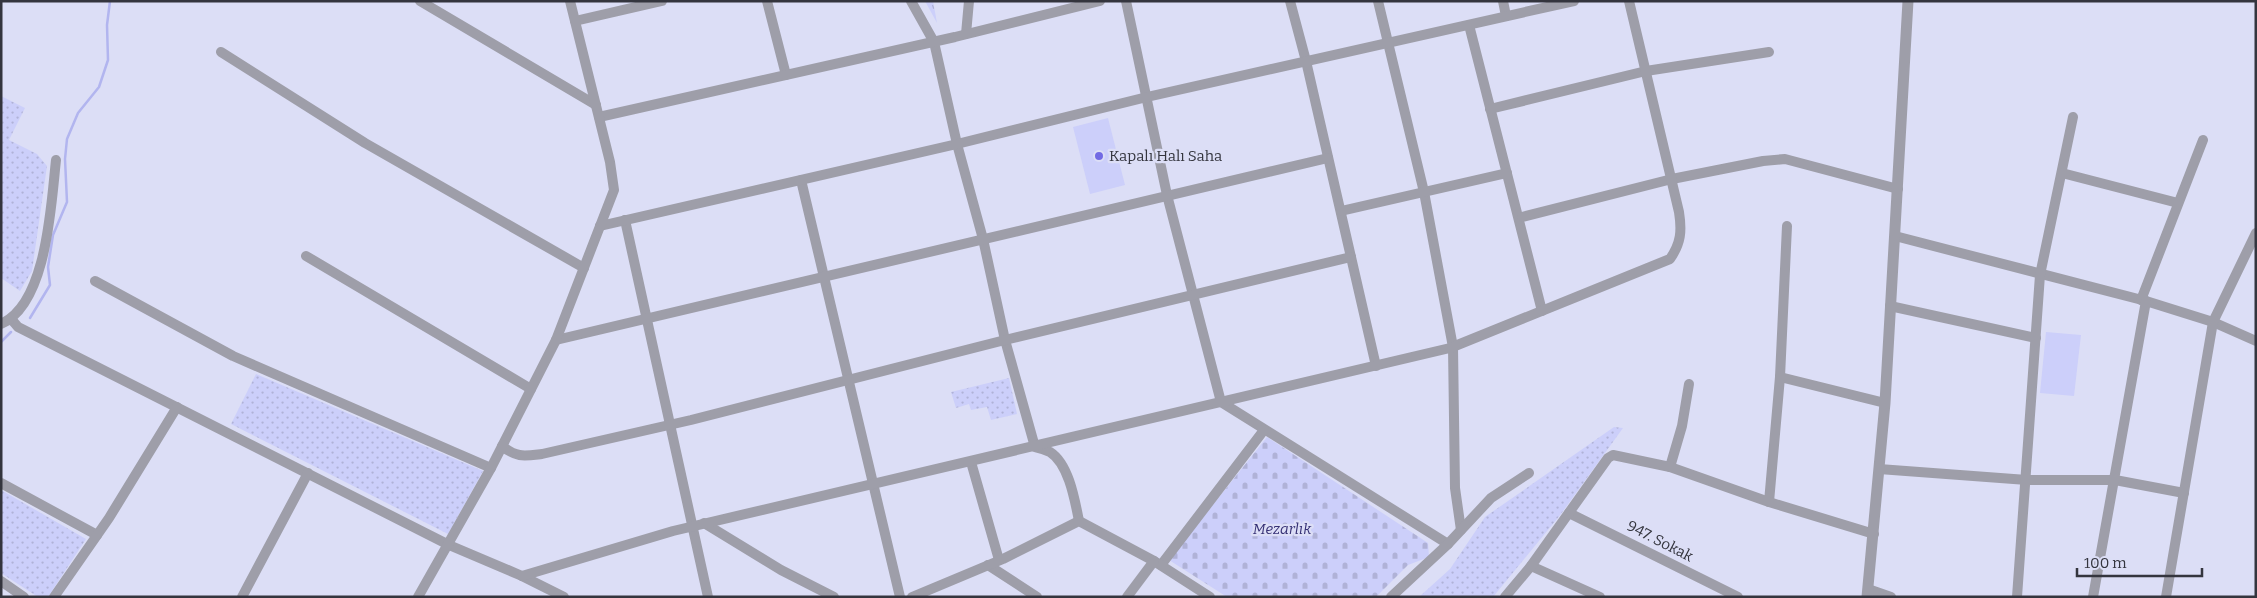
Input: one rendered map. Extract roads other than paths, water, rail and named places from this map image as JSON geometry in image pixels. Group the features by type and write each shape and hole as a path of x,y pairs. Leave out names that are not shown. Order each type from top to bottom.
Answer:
{"street":[{"path":"420,1 596,105"},
{"path":"418,597 491,468 556,340 614,190 610,162 570,1"},
{"path":"575,21 662,1"},
{"path":"767,1 786,75"},
{"path":"911,1 934,42 957,144 983,239 1005,340 1035,447"},
{"path":"966,34 969,1"},
{"path":"599,117 934,42 1100,1"},
{"path":"1126,1 1167,195 1221,402 1448,544"},
{"path":"1290,1 1306,61 1376,366"},
{"path":"1378,1 1424,192 1453,347 1455,488 1461,530"},
{"path":"1503,1 1506,16"},
{"path":"600,226 957,144 1146,97 1574,1"},
{"path":"522,576 704,523 972,462 1453,347 1670,259 1678,248 1682,230 1672,179 1629,1"},
{"path":"1891,597 1867,593 1885,403 1908,1"},
{"path":"1469,25 1542,311"},
{"path":"221,52 365,143 584,268"},
{"path":"1490,109 1646,71 1769,52"},
{"path":"2017,597 2027,480 2040,275 2073,118"},
{"path":"2093,597 2115,480 2143,300 2203,140"},
{"path":"556,340 1328,158"},
{"path":"1522,217 1672,179 1763,161 1785,159 1898,190"},
{"path":"1,324 12,320 31,293 40,270 56,160"},
{"path":"1341,211 1506,172"},
{"path":"2062,173 2178,203"},
{"path":"801,180 900,597"},
{"path":"625,220 669,425 709,596"},
{"path":"1769,502 1780,376 1787,226"},
{"path":"2166,597 2213,322 2256,233"},
{"path":"1895,236 2040,275 2143,300 2213,322 2256,341"},
{"path":"306,256 531,389"},
{"path":"502,446 512,454 521,456 542,454 669,425 1005,340 1351,258"},
{"path":"95,281 233,356 491,468"},
{"path":"1890,306 2036,338"},
{"path":"12,320 18,327 449,545 522,576 564,597"},
{"path":"1780,376 1885,403"},
{"path":"1670,467 1682,426 1688,384"},
{"path":"54,597 97,535 177,407"},
{"path":"1127,597 1158,563 1264,430"},
{"path":"1035,447 1051,452 1060,462 1073,490 1079,521"},
{"path":"1505,597 1613,455 1670,467 1769,502 1874,534"},
{"path":"972,462 999,560"},
{"path":"1878,469 2027,480 2115,480 2184,493"},
{"path":"242,597 308,473"},
{"path":"1392,597 1448,544 1491,498 1529,473"},
{"path":"1,483 97,535"},
{"name":"947. Sokak","path":"1569,513 1738,597"},
{"path":"1079,521 1158,563 1210,597"},
{"path":"912,597 999,560 1079,521"},
{"path":"704,523 782,570 834,597"},
{"path":"988,565 1037,597"},
{"path":"1530,566 1600,597"},
{"path":"1,581 24,597"}],"waterway":[{"path":"30,318 50,285 48,267 53,235 67,202 65,159 67,139 78,113 99,87 108,60 107,25 110,1"},
{"path":"1,342 11,332"}],"place":[{"name":"Kapalı Halı Saha","path":"1099,156"}],"park label":[{"name":"Mezarlık","path":"1282,529"}]}
